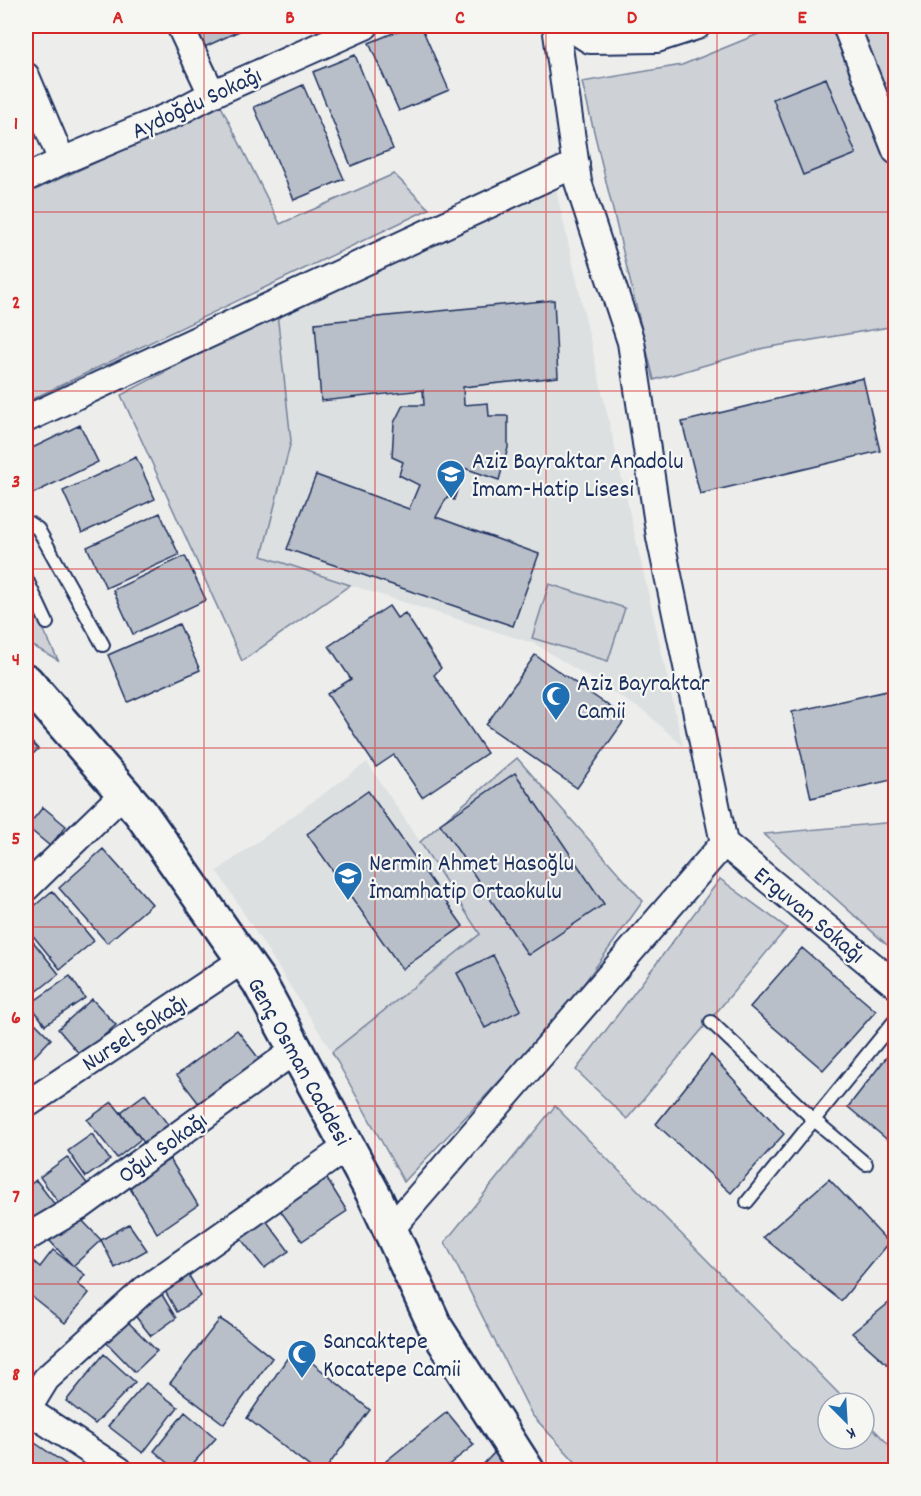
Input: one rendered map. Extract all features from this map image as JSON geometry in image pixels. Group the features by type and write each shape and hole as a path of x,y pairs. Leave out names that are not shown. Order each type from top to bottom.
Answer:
{"street":[{"path":"180,26 212,94"},
{"name":"Aydoğdu Sokağı","path":"26,178 176,113 337,31 365,26"},
{"path":"390,1230 724,843 660,537 631,342 578,182 556,26"},
{"path":"568,26 590,39 657,39 697,26"},
{"path":"846,26 896,151"},
{"path":"26,76 62,161"},
{"path":"26,419 576,164"},
{"name":"Genç Osman Caddesi","path":"26,681 140,812 259,982 375,1197 436,1328 527,1470"},
{"path":"26,888 124,794"},
{"name":"Erguvan Sokağı","path":"724,843 896,986"},
{"name":"Nursel Sokağı","path":"26,1105 243,960"},
{"name":"Oğul Sokağı","path":"26,1238 82,1205 295,1050"},
{"path":"119,1470 26,1410 46,1379 144,1290 347,1147"}],"lane":[{"path":"26,521 38,529 103,645"},
{"path":"26,578 47,623"},
{"path":"747,1202 896,1019"},
{"path":"711,1022 813,1119 866,1164"}],"shaded area":[{"path":"778,26 895,26 895,326 764,348 654,380 582,82 682,65"},
{"path":"221,106 280,224 394,174 429,209 26,402 26,194"},
{"name":"Aziz Bayraktar Anadolu İmam-Hatip Lisesi","path":"556,189 683,746 645,712 535,644 261,557 291,441 277,313"},
{"path":"277,313 291,441 262,556 350,585 242,661 121,395"},
{"path":"549,584 625,608 608,661 532,638"},
{"path":"26,593 58,660 26,642"},
{"path":"517,758 643,901 560,1017 404,1182 332,1052 480,934 420,842"},
{"name":"Nermin Ahmet Hasoğlu İmamhatip Ortaokulu","path":"367,762 481,934 332,1052 217,871"},
{"path":"895,822 895,952 764,834"},
{"path":"720,879 787,928 627,1119 576,1070"},
{"path":"555,1106 836,1391 816,1391 816,1451 876,1451 876,1431 895,1451 895,1470 583,1470 532,1415 445,1242"}],"building":[{"path":"185,26 250,26 196,51"},
{"path":"410,26 421,26 449,90 399,111 369,43"},
{"path":"355,55 393,149 351,166 313,72"},
{"path":"826,78 856,154 803,175 773,99"},
{"path":"303,85 344,179 294,200 254,107"},
{"path":"554,300 558,377 463,387 464,405 488,403 489,416 508,416 508,448 499,480 464,468 454,500 447,497 436,517 539,554 513,626 287,549 316,475 409,509 419,485 399,475 403,462 392,457 394,423 403,405 424,405 423,390 321,401 315,323"},
{"path":"863,378 880,451 700,494 682,422"},
{"path":"80,425 98,462 26,497 26,451"},
{"path":"136,457 155,499 82,533 63,491"},
{"path":"160,513 179,555 106,588 87,547"},
{"path":"185,556 206,600 133,634 113,590"},
{"path":"389,606 397,618 405,613 441,668 434,675 487,753 422,797 394,755 376,767 327,694 351,679 329,646"},
{"path":"179,624 200,670 128,702 108,655"},
{"name":"Aziz Bayraktar Camii","path":"535,655 626,718 577,788 486,725"},
{"path":"896,689 896,779 811,798 792,712"},
{"path":"26,736 38,749 26,761"},
{"path":"515,773 604,904 528,955 440,824"},
{"path":"368,791 463,926 402,969 307,834"},
{"path":"43,807 66,826 50,846 27,827"},
{"path":"103,849 152,904 107,943 59,888"},
{"path":"52,891 94,941 60,969 26,927 26,913"},
{"path":"31,939 59,974 26,1000 26,943"},
{"path":"802,948 876,1011 823,1070 750,1007"},
{"path":"493,955 521,1010 485,1028 457,973"},
{"path":"70,976 85,998 45,1025 30,1004"},
{"path":"92,999 116,1025 81,1056 58,1029"},
{"path":"26,1014 51,1039 26,1065"},
{"path":"237,1030 263,1064 203,1109 177,1075"},
{"path":"896,1045 896,1147 848,1107"},
{"path":"711,1055 784,1134 731,1193 656,1124"},
{"path":"145,1094 169,1126 145,1144 121,1112"},
{"path":"112,1102 141,1139 117,1158 87,1120"},
{"path":"92,1134 110,1160 86,1177 68,1151"},
{"path":"67,1157 89,1186 61,1206 40,1177"},
{"path":"170,1159 198,1205 157,1233 128,1185"},
{"path":"322,1171 347,1211 302,1241 277,1206"},
{"path":"829,1179 889,1243 841,1301 763,1237"},
{"path":"36,1180 59,1210 26,1235 26,1188"},
{"path":"262,1215 289,1251 264,1268 237,1234"},
{"path":"78,1216 101,1240 73,1266 50,1241"},
{"path":"129,1224 147,1250 115,1268 101,1240"},
{"path":"53,1250 85,1275 78,1284 89,1293 65,1323 26,1292 26,1270 33,1261 40,1267"},
{"path":"188,1274 201,1296 177,1312 164,1289"},
{"path":"158,1288 176,1318 151,1336 133,1313"},
{"path":"896,1297 896,1372 852,1333"},
{"path":"220,1319 239,1331 272,1358 224,1424 170,1383"},
{"path":"127,1321 157,1351 135,1372 106,1342"},
{"name":"Sancaktepe Kocatepe Camii","path":"294,1348 370,1410 325,1470 314,1470 247,1418"},
{"path":"104,1354 135,1382 95,1424 66,1401"},
{"path":"146,1383 178,1407 143,1453 108,1426"},
{"path":"185,1412 216,1438 187,1470 177,1470 154,1451"},
{"path":"447,1412 474,1445 442,1470 394,1470 386,1461"},
{"path":"35,1443 67,1465 63,1470 26,1470 26,1456"},
{"path":"495,1452 510,1470 478,1470"}],"place":[{"name":"Aziz Bayraktar Anadolu İmam-Hatip Lisesi","path":"451,500"},
{"name":"Aziz Bayraktar Camii","path":"556,722"},
{"name":"Nermin Ahmet Hasoğlu İmamhatip Ortaokulu","path":"348,902"},
{"name":"Sancaktepe Kocatepe Camii","path":"302,1380"}]}
